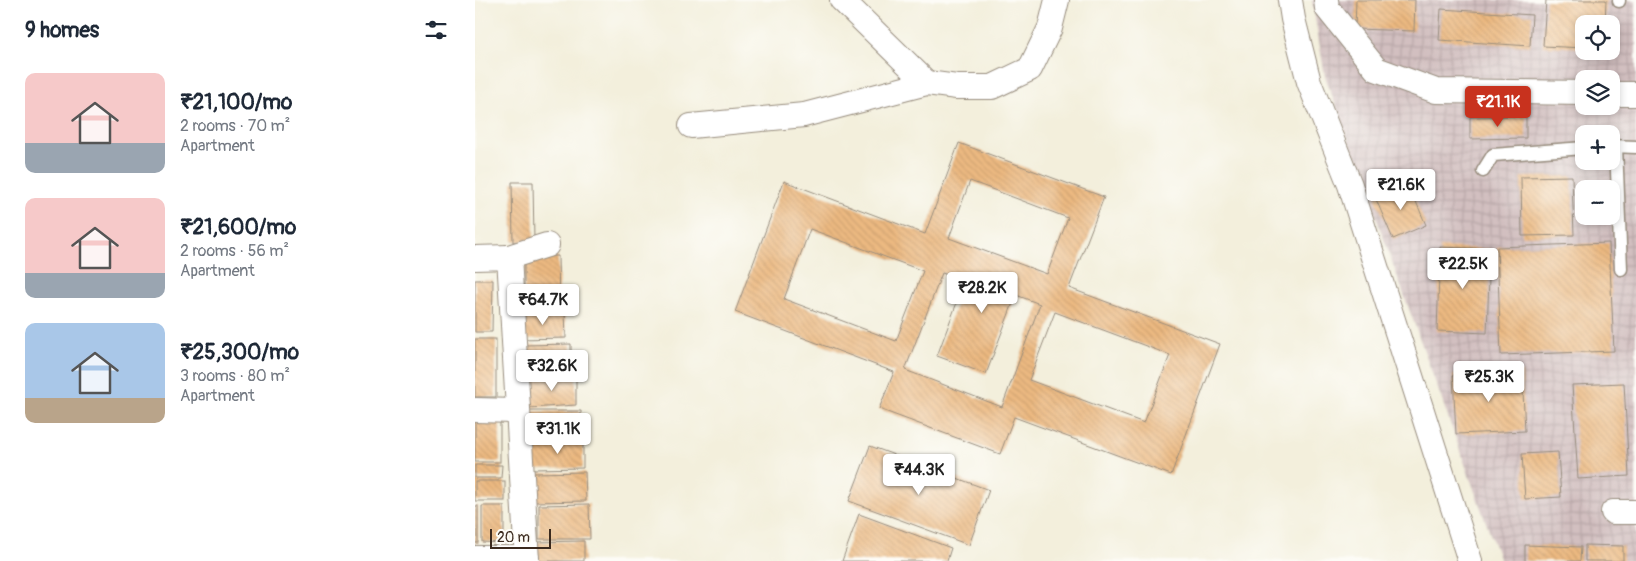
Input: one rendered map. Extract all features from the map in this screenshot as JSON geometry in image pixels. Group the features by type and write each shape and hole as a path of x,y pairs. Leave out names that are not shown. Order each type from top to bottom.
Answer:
{"street":[{"path":"842,0 927,83"},
{"path":"691,126 804,115 927,83 957,87 992,87 1030,69 1050,28 1057,0"},
{"path":"1470,561 1350,185 1309,82 1292,10 1327,4 1376,68 1436,91 1575,93"},
{"path":"1620,94 1636,94"},
{"path":"475,258 509,257 547,245"},
{"path":"475,558 527,559 509,257"},
{"path":"475,410 518,411"}],"lane":[{"path":"1620,146 1636,147"},
{"path":"1483,171 1493,155 1575,149"},
{"path":"1615,170 1621,269"}],"shaded area":[{"path":"1312,0 1636,0 1636,561 1500,561 1325,76"}],"building":[{"path":"1356,0 1415,0 1414,31 1355,29"},
{"path":"1546,0 1606,0 1605,15 1575,15 1575,48 1543,46"},
{"path":"1441,9 1532,15 1530,46 1439,40"},
{"path":"1526,116 1526,138 1470,139 1470,117"},
{"path":"959,143 1104,197 1069,288 1220,344 1171,475 1014,417 1000,454 879,409 894,372 735,312 784,181 925,234","holes":["970,181 1068,218 1047,274 949,238","810,229 923,271 896,341 784,299","942,273 965,281 937,356 986,374 1016,295 1040,304 1002,407 905,370","1055,312 1170,355 1144,423 1029,380"]},
{"path":"1572,176 1574,235 1522,236 1521,177"},
{"path":"512,182 533,182 534,241 513,242"},
{"path":"1408,183 1426,225 1393,239 1375,197"},
{"path":"1609,243 1614,351 1501,355 1497,247"},
{"path":"1440,247 1490,249 1487,333 1437,331"},
{"path":"558,256 559,305 524,306 524,257"},
{"path":"475,280 493,280 492,332 475,332"},
{"path":"565,312 566,338 520,339 519,313"},
{"path":"475,339 496,339 496,397 475,397"},
{"path":"571,344 571,372 524,373 524,345"},
{"path":"1522,372 1525,431 1456,434 1453,375"},
{"path":"576,377 576,405 530,408 527,378"},
{"path":"1624,383 1629,476 1578,479 1572,385"},
{"path":"529,411 581,411 581,435 533,439"},
{"path":"475,421 500,421 500,462 475,462"},
{"path":"583,441 583,468 533,469 532,442"},
{"path":"870,446 989,490 969,545 849,501"},
{"path":"1558,452 1561,497 1525,499 1522,454"},
{"path":"475,465 502,465 501,478 475,478"},
{"path":"585,472 586,501 534,502 534,473"},
{"path":"475,481 505,481 505,501 475,501"},
{"path":"589,504 590,539 539,539 539,505"},
{"path":"475,506 478,506 478,543 475,543"},
{"path":"482,506 504,506 504,543 482,542"},
{"path":"859,514 951,548 947,561 842,561"},
{"path":"584,541 584,561 534,561 533,542"},
{"path":"1525,545 1581,547 1580,561 1525,561"},
{"path":"1585,545 1623,546 1623,561 1585,561"}]}
